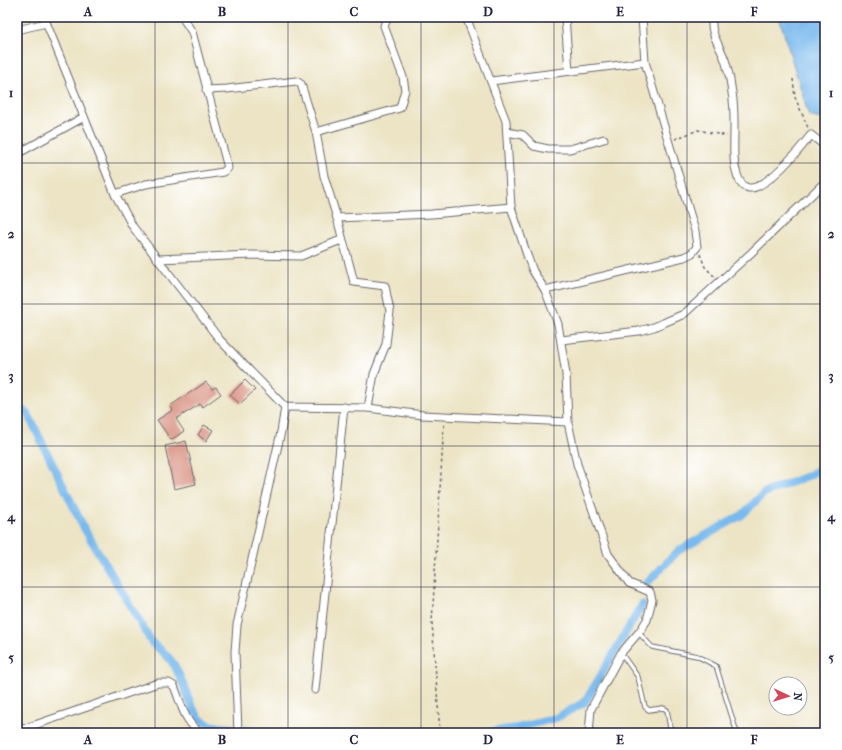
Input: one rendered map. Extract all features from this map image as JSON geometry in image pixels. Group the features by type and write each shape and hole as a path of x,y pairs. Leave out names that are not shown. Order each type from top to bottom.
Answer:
{"street":[{"path":"116,194 146,184 224,172 228,168 206,90 192,32 182,17"},
{"path":"316,132 400,108 406,90 404,77 384,26 388,17"},
{"path":"466,17 506,121 511,207 533,271 545,290 558,324 566,374 568,422 578,464 608,554 628,583 650,592 652,600 647,620 639,633 621,653 591,710 589,733"},
{"path":"565,17 570,71"},
{"path":"545,290 684,257 692,253 697,247 695,231 645,62 642,17"},
{"path":"713,17 711,24 726,62 732,89 735,138 734,158 737,174 745,186 750,188 758,186 790,162 811,135 825,146"},
{"path":"17,30 45,20 116,194 133,227 220,340 285,407 368,408 423,415 568,422"},
{"path":"491,80 645,62"},
{"path":"206,90 296,81 301,84 316,132 324,176 354,282 385,286 388,297 390,311 386,344 374,374 368,408"},
{"path":"17,154 84,117"},
{"path":"507,132 523,135 534,146 548,149 570,149 604,138"},
{"path":"561,340 639,331 654,327 684,314 720,283 825,182"},
{"path":"337,218 432,214 511,207"},
{"path":"158,259 252,255 301,256 341,240"},
{"path":"238,733 235,652 237,625 281,432 285,407"},
{"path":"315,690 344,407"},
{"path":"17,731 158,683 174,686 189,723 197,732"}],"lane":[{"path":"639,633 652,647 697,656 716,666 737,733"},
{"path":"621,653 638,677 645,707 649,710 663,708 667,710 671,733"}],"path":[{"path":"793,79 795,97 811,135"},
{"path":"668,142 698,130 735,138"},
{"path":"697,247 705,267 720,283"},
{"path":"440,733 432,649 432,622 444,415"}],"water":[{"path":"779,17 825,17 825,120 809,116"}],"building":[{"path":"245,380 255,390 240,404 230,395"},
{"path":"206,382 212,389 216,387 221,394 203,407 200,404 176,419 184,431 171,440 157,420 173,410 170,406"},
{"path":"204,425 213,430 206,441 198,435"},
{"path":"186,441 196,484 174,489 165,446"}],"waterway":[{"path":"17,406 28,414 84,528 152,643 167,655 178,671 191,704 199,718 210,725 232,728"},
{"path":"645,585 678,551 742,515 764,493 810,475 825,465"},
{"path":"483,733 517,728 556,718 585,702 642,605"},
{"path":"245,730 264,733"}]}
